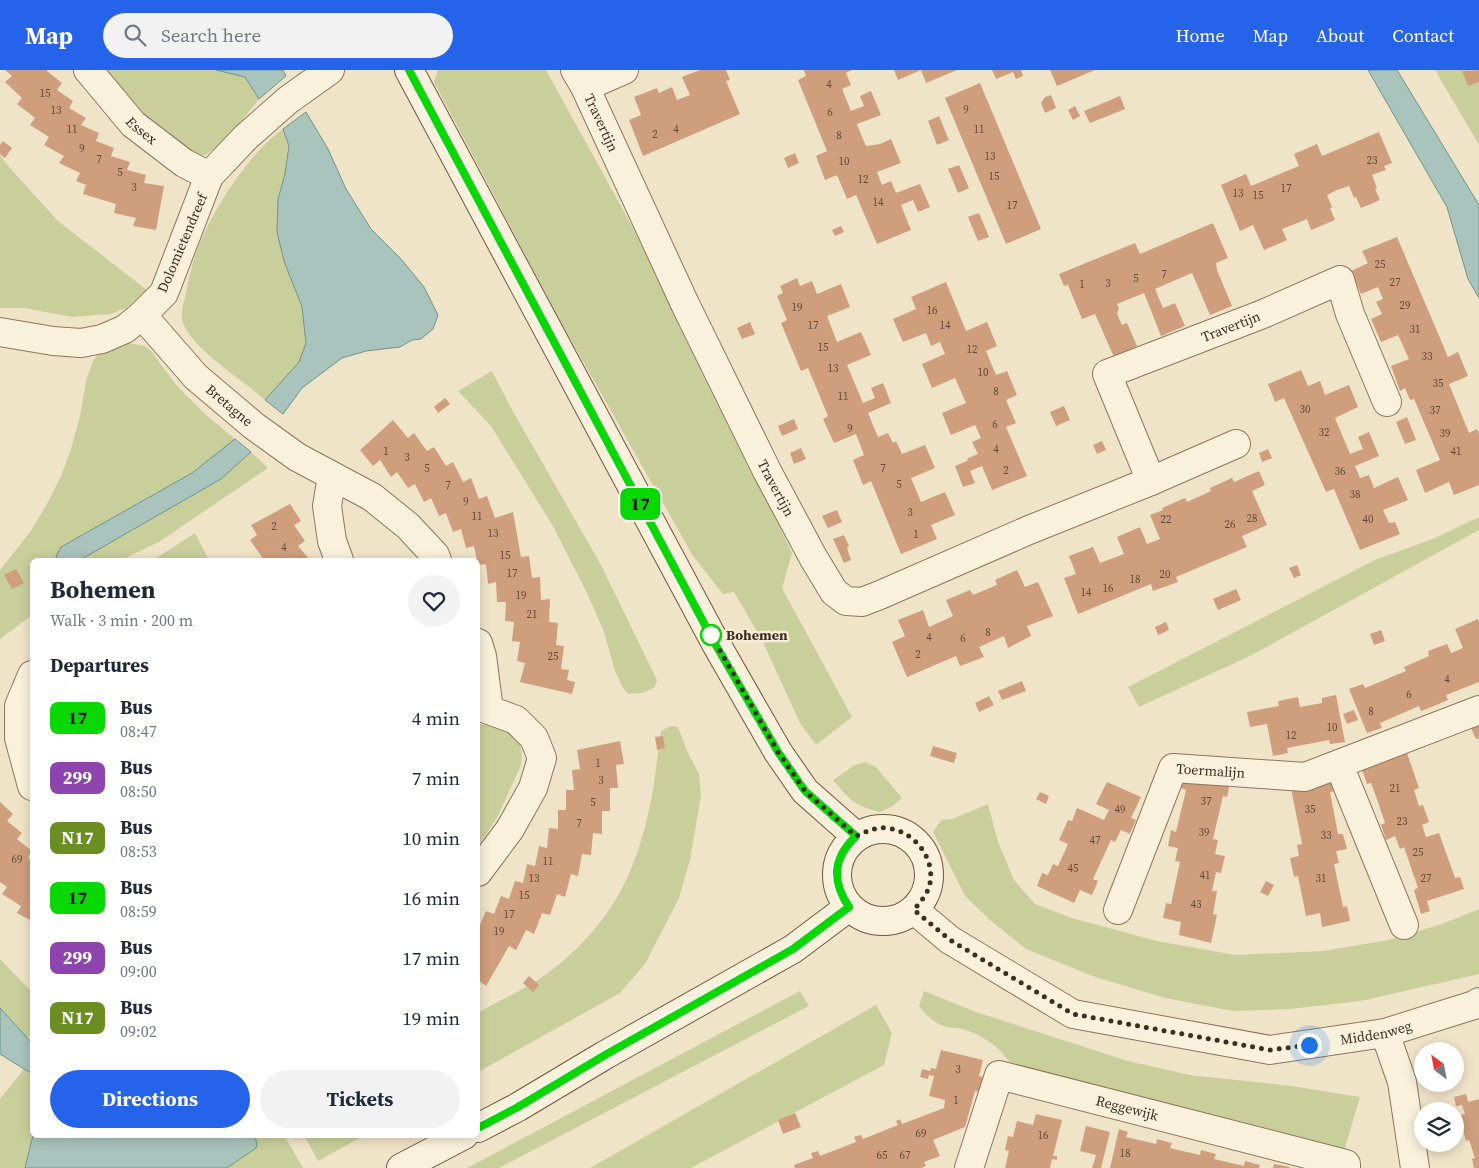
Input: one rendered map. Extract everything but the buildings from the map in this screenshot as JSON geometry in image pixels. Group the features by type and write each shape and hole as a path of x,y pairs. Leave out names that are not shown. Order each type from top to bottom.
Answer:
{"street":[{"name":"Essex","path":"88,70 133,124 184,164 210,176"},
{"name":"Dolomietendreef","path":"0,332 53,341 81,343 102,339 125,329 164,293 210,176 246,137 281,106 330,70"},
{"path":"409,70 714,642 778,752 805,791 856,836"},
{"path":"580,79 624,70"},
{"name":"Travertijn","path":"580,79 685,304 767,471 834,592 846,601 862,602 880,595 1029,530 1151,481 1236,444"},
{"name":"Travertijn","path":"1151,481 1107,374 1263,314 1340,280 1350,314 1386,402"},
{"name":"Bretagne","path":"142,315 196,377 254,426 297,457 372,497 408,526 436,558"},
{"path":"332,476 327,506 332,541 338,558"},
{"path":"480,650 482,656 483,708 516,720 534,738 542,758 533,788 510,829 480,869"},
{"path":"30,680 19,706 19,738 30,779"},
{"name":"Toermalijn","path":"1118,910 1173,768 1305,778 1479,710"},
{"path":"1339,765 1404,925"},
{"path":"886,828 902,832 915,840 925,853 930,868 930,884 924,898 914,910 898,919 881,922 864,917 849,907 841,896 837,883 837,870 840,857 856,836 871,830 886,828"},
{"path":"480,1127 793,949 849,907"},
{"name":"Middenweg","path":"914,910 950,940 1073,1014 1270,1050 1386,1033 1474,1006 1479,1002"},
{"path":"1386,1033 1402,1082 1415,1168"},
{"name":"Reggewijk","path":"969,1168 999,1075 1346,1164 1346,1168"},
{"path":"401,1168 458,1138"}],"green space":[{"path":"100,70 216,70 245,77 259,99 224,143 205,155 194,155 139,115"},
{"path":"438,70 546,70 627,217 706,367 792,553 782,588 852,717 816,745 800,723 762,640 734,592 723,594 693,556 563,326 434,82"},
{"path":"1435,70 1470,70 1479,84 1479,145"},
{"path":"283,129 289,146 285,174 278,199 284,261 302,307 306,343 299,362 265,400 197,344 183,323 182,312 195,257 214,214 246,166"},
{"path":"0,155 58,221 147,290 126,308 111,314 72,317 24,308 0,308"},
{"path":"116,341 145,346 152,352 178,387 205,414 235,439 192,473 61,547 56,556 57,558 30,558 30,616 0,639 0,570 30,532 61,476 80,416 86,381 93,361 99,353"},
{"path":"492,371 511,408 601,565 657,680 655,687 643,693 628,694 623,688 615,671 604,632 587,593 554,528 491,426 458,391"},
{"path":"251,452 268,468 159,542 125,558 83,558 221,479"},
{"path":"1479,517 1479,530 1252,655 1139,707 1128,687 1375,560 1435,538"},
{"path":"195,533 208,558 156,558"},
{"path":"488,724 502,728 512,734 520,745 522,754 521,765 497,818 480,843 480,725"},
{"path":"671,726 678,727 687,751 699,774 701,795 690,860 679,898 645,964 620,993 480,1071 480,1012 541,978 567,957 591,934 620,893 634,862 645,827 653,790 661,731"},
{"path":"865,762 876,767 902,798 891,807 880,812 853,801 833,780 855,765"},
{"path":"988,804 998,842 1014,880 1035,904 1072,918 1157,941 1235,955 1324,951 1389,940 1442,924 1479,909 1479,974 1361,1001 1290,1009 1233,1011 1165,998 1095,977 1026,949 990,920 965,896 933,832 941,820 952,819"},
{"path":"0,959 30,990 30,1035 27,1039 0,1008"},
{"path":"800,991 809,1006 499,1168 467,1168"},
{"path":"924,991 976,1012 1128,1061 1190,1075 1292,1086 1360,1097 1344,1151 1013,1067 999,1050 983,1037 965,1030 942,1026 925,1014 919,1006"},
{"path":"876,1005 892,1033 884,1065 691,1168 590,1168"},
{"path":"24,1069 30,1072 30,1138 32,1138 25,1168 0,1168 0,1099"},
{"path":"255,1138 286,1138 303,1168 227,1168 256,1148"},
{"path":"306,1138 360,1138 318,1161"}],"water":[{"path":"216,70 283,70 286,76 259,99 245,77"},
{"path":"1368,70 1397,70 1479,205 1479,298 1468,279 1447,207"},
{"path":"306,112 328,149 346,189 371,229 401,259 424,287 438,315 433,329 421,339 412,340 400,347 366,351 342,358 302,388 283,414 265,400 299,362 306,343 302,307 284,261 277,232 278,199 285,174 289,146 283,129"},
{"path":"235,439 251,452 221,479 83,558 57,558 56,556 61,547 192,473"},
{"path":"0,1008 30,1041 30,1072 0,1054"},
{"path":"32,1138 255,1138 257,1143 256,1148 227,1168 25,1168"}],"bus line":[{"name":"17","path":"409,70 714,642 778,752 805,791 856,836 840,857 837,870 837,883 841,896 849,907 793,949 480,1127"}],"place":[{"name":"Bohemen","path":"711,635"}],"route":[{"path":"711,635 778,752 805,791 856,836 871,830 886,828 902,832 915,840 925,853 930,868 930,884 924,898 914,910 950,940 1073,1014 1270,1050 1309,1045"}]}
